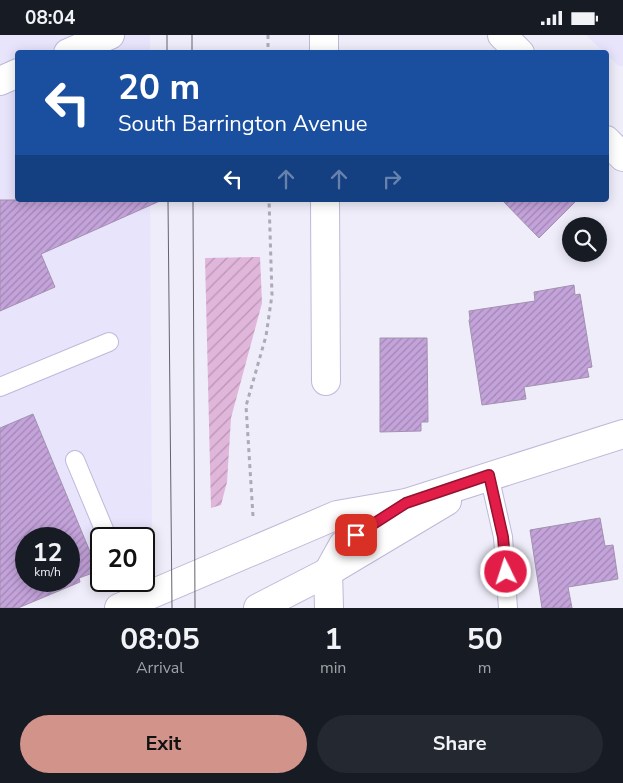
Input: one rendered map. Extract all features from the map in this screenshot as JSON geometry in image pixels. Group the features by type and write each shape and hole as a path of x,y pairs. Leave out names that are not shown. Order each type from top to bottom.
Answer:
{"street":[{"path":"75,50 110,35"},
{"path":"324,35 324,50"},
{"path":"0,81 15,74"},
{"path":"609,143 623,157"},
{"path":"325,202 326,381"},
{"path":"127,597 337,515 406,503 489,475 623,434"},
{"path":"258,608 328,572 489,475"},
{"path":"329,608 328,572 343,545 406,503"}],"lane":[{"path":"0,387 109,342"},
{"path":"75,460 103,527"},
{"path":"489,475 503,537 508,608"}],"path":[{"path":"268,35 268,50"},
{"path":"253,524 246,406 266,336 272,295 269,202"}],"shaded area":[{"path":"0,35 150,35 150,50 15,50 15,202 150,202 152,527 90,527 90,572 80,576 80,527 15,527 15,592 17,592 4,608 0,608"},
{"path":"586,35 623,35 623,66 619,66 609,57 609,50 602,50"},
{"path":"260,257 262,303 231,418 227,482 221,505 211,508 205,258"}],"building":[{"path":"0,200 15,200 15,202 158,202 41,254 55,287 0,311"},
{"path":"504,202 575,202 539,238"},
{"path":"574,285 575,295 580,294 592,367 587,368 589,377 524,387 526,399 482,405 469,311 535,301 534,292"},
{"path":"380,338 427,338 428,422 421,422 421,431 380,432"},
{"path":"33,414 80,527 15,527 15,592 56,592 18,608 0,608 0,428"},
{"path":"600,518 605,546 613,545 618,579 568,587 572,608 542,608 530,530"},
{"path":"80,528 90,552 90,574 80,578"}],"tram line":[{"path":"167,35 167,50"},
{"path":"192,35 192,50"},
{"path":"168,202 172,608"},
{"path":"193,202 195,608"}],"route":[{"path":"356,535 406,503 489,475 503,537 506,572"}]}
